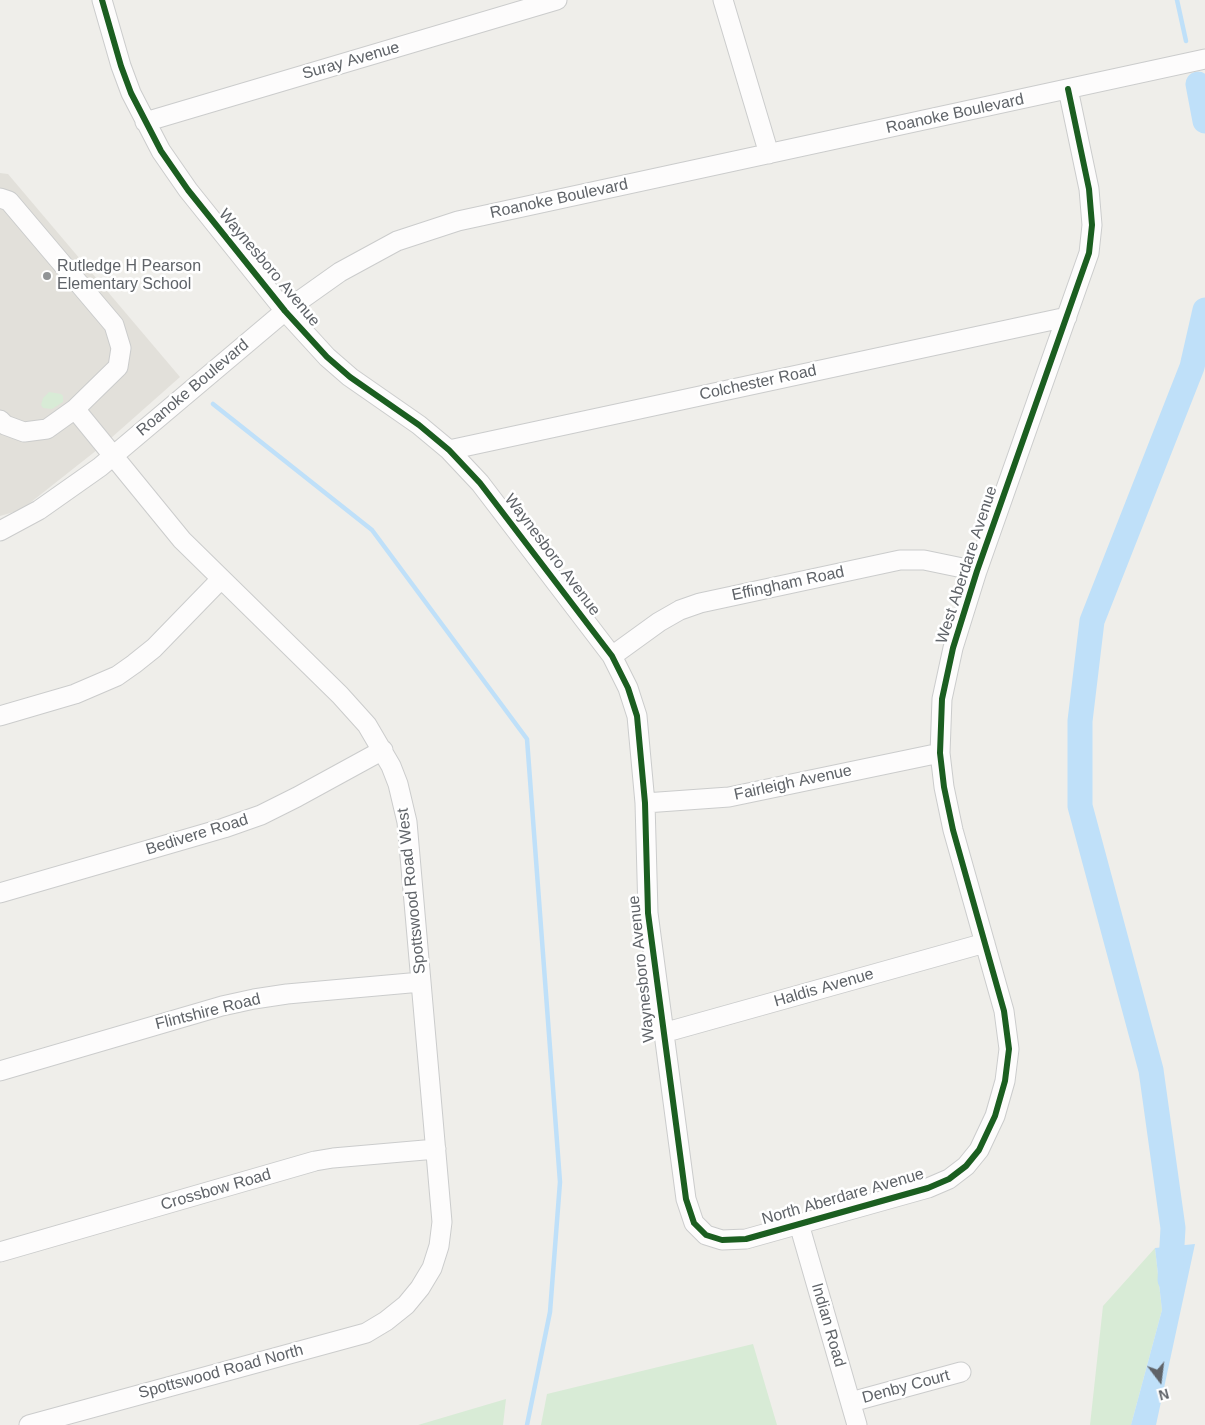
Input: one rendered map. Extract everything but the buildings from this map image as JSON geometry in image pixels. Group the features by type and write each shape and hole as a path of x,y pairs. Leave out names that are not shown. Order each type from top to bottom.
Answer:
{"street":[{"name":"Waynesboro Avenue","path":"102,0 121,66 145,122 161,151 188,190 285,311 327,357 350,377 419,425 449,450 480,483 612,656 628,688 637,716 645,803 648,913 686,1199 694,1223 706,1235 722,1240"},
{"name":"Suray Avenue","path":"145,122 557,0"},
{"path":"723,0 768,154"},
{"name":"Roanoke Boulevard","path":"0,530 38,510 113,456 285,311 340,272 365,257 397,242 458,221 1205,59"},
{"name":"West Aberdare Avenue","path":"966,1166 979,1150 995,1116 1005,1081 1009,1049 1004,1011 953,830 944,787 940,753 944,690 954,648 977,571 1089,253 1092,225 1089,189 1068,89"},
{"path":"0,198 8,202 114,325 121,348 118,367 75,409 47,429 24,432 5,425 0,420"},
{"name":"Colchester Road","path":"449,450 1067,316"},
{"name":"Spottswood Road West","path":"75,409 182,540 340,695 367,725 383,750 398,784 407,822 442,1222 439,1246 432,1268 420,1288 406,1305"},
{"name":"Effingham Road","path":"612,656 659,622 680,610 709,601 900,560 924,560 977,571"},
{"path":"0,716 75,694 117,676 154,648 221,579"},
{"name":"Bedivere Road","path":"0,893 224,828 261,815 383,750"},
{"name":"Fairleigh Avenue","path":"645,803 730,797 940,753"},
{"name":"Haldis Avenue","path":"663,1033 985,943"},
{"name":"Flintshire Road","path":"0,1071 222,1006 254,999 287,994 421,982"},
{"name":"Crossbow Road","path":"0,1252 315,1161 436,1148"},
{"name":"North Aberdare Avenue","path":"722,1240 746,1239 928,1188 949,1179 966,1166"},
{"name":"Indian Road","path":"799,1224 857,1425"},
{"name":"Spottswood Road North","path":"29,1425 366,1333 386,1321 406,1305"},
{"name":"Denby Court","path":"851,1402 961,1372"}],"shaded area":[{"name":"Rutledge H Pearson Elementary School","path":"0,173 8,174 180,377 102,446 21,510 0,516"}],"green space":[{"path":"49,392 63,396 63,402 52,409 43,408 41,405 43,398"},
{"path":"1155,1248 1162,1310 1131,1425 1090,1425 1103,1306"},
{"path":"753,1344 777,1425 541,1425 547,1394"},
{"path":"506,1399 503,1425 418,1425"}],"water":[{"path":"1195,1244 1156,1425 1131,1425 1162,1310 1155,1248"}],"waterway":[{"path":"1177,0 1186,41"},
{"path":"1198,84 1205,121"},
{"path":"1170,1280 1173,1228 1151,1070 1080,806 1080,721 1092,621 1192,367 1205,310"},
{"path":"213,404 372,530 527,739 560,1182 550,1312 527,1425"}],"cycle path":[{"path":"102,0 121,66 131,93 161,151 188,190 285,311 327,357 350,377 419,425 449,450 480,483 612,656 628,688 637,716 645,803 648,913 686,1199 694,1223 706,1235 722,1240 746,1239 928,1188 949,1179 966,1166 979,1150 995,1116 1005,1081 1009,1049 1004,1011 953,830 944,787 940,753 942,699 953,648 977,571 1089,253 1092,225 1089,189 1068,89"}],"place":[{"name":"Rutledge H Pearson Elementary School","path":"47,276"}]}
